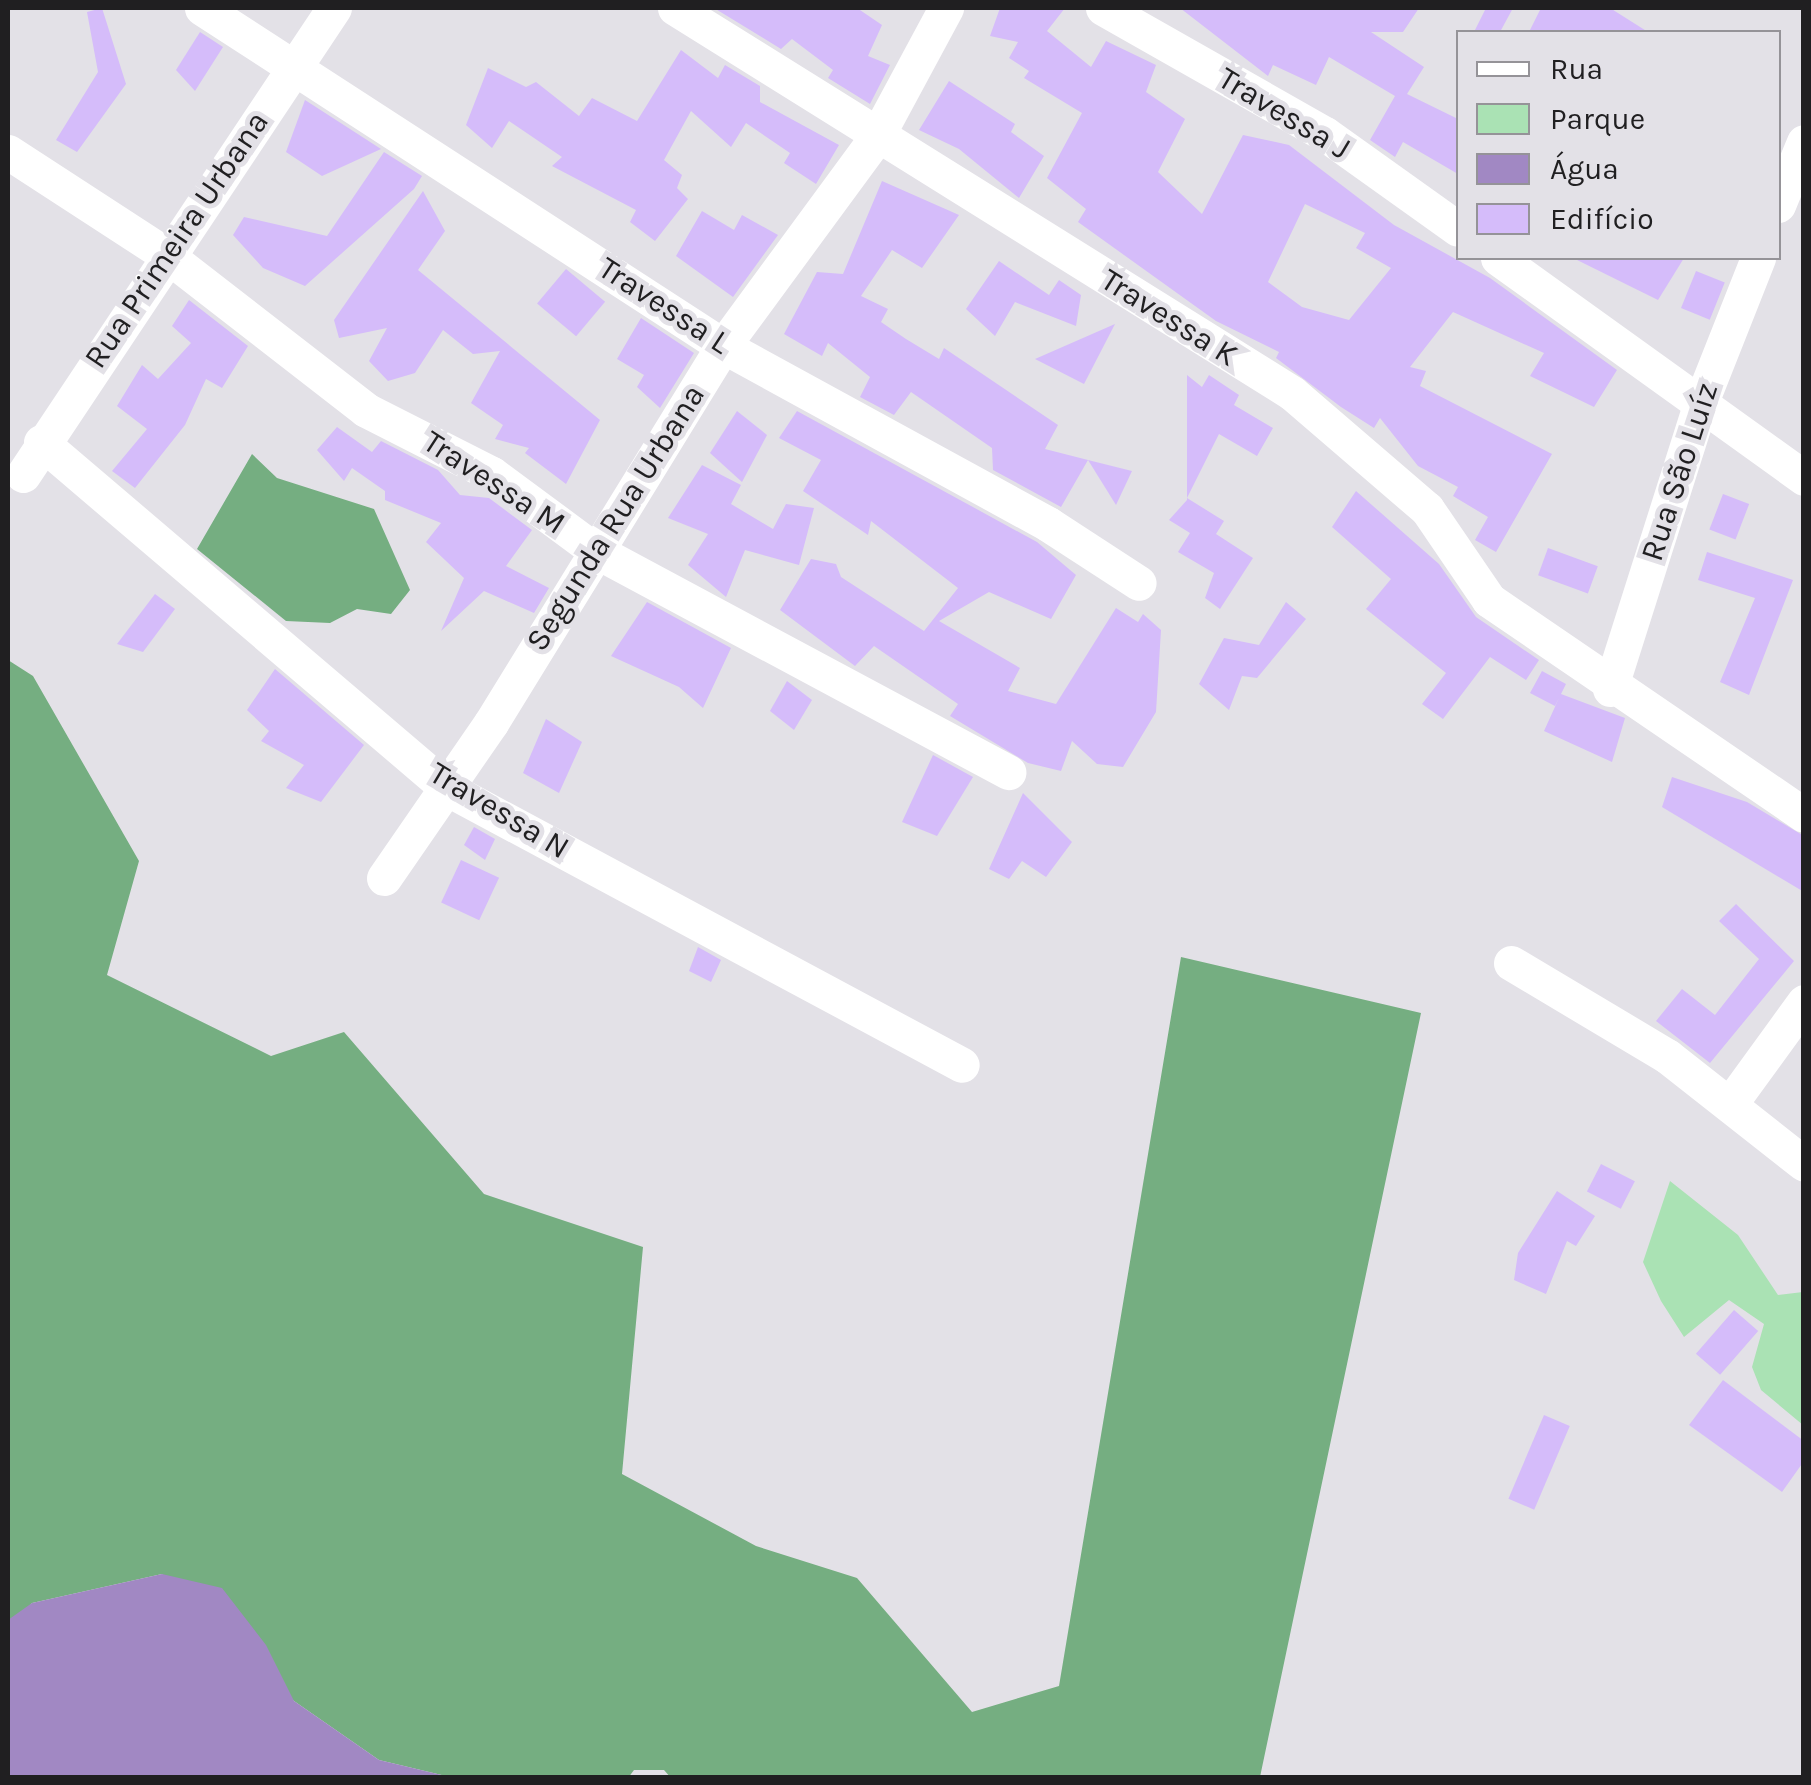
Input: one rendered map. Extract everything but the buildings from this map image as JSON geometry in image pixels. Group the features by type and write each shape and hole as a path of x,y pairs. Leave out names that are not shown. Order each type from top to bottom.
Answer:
{"street":[{"name":"Travessa L","path":"202,8 297,65 723,346 1048,524 1139,584"},
{"name":"Rua Primeira Urbana","path":"22,475 165,254 334,8"},
{"name":"Travessa K","path":"676,8 876,138 1292,393 1427,509 1490,600 1610,689 1804,815"},
{"name":"Segunda Rua Urbana","path":"384,878 448,789 723,346 876,138 946,8"},
{"name":"Travessa J","path":"1103,8 1325,134 1456,228"},
{"path":"1781,198 1804,142"},
{"name":"Travessa M","path":"8,152 165,254 366,410 492,474 596,550 1009,772"},
{"path":"1501,260 1804,478"},
{"name":"Rua São Luíz","path":"1610,689 1701,402 1757,260"},
{"name":"Travessa N","path":"41,442 448,789 962,1064"},
{"path":"1511,963 1667,1056 1804,1164"},
{"path":"1730,1104 1804,1002"}],"green space":[{"path":"252,454 277,478 374,509 410,590 391,614 357,609 330,623 286,621 197,549"},
{"path":"8,660 33,676 139,861 107,975 271,1056 344,1032 484,1194 643,1247 622,1474 756,1546 857,1578 972,1712 1059,1686 1181,957 1421,1013 1260,1777 671,1778 664,1770 634,1770 628,1778 450,1777 379,1760 294,1701 162,1574 32,1603 8,1630"},
{"path":"1670,1181 1738,1235 1778,1295 1803,1292 1803,1425 1761,1390 1752,1367 1764,1324 1729,1300 1684,1337 1661,1301 1643,1262"}],"water":[{"path":"162,1574 222,1588 266,1645 294,1701 379,1760 450,1777 8,1777 8,1620 32,1603"}]}
